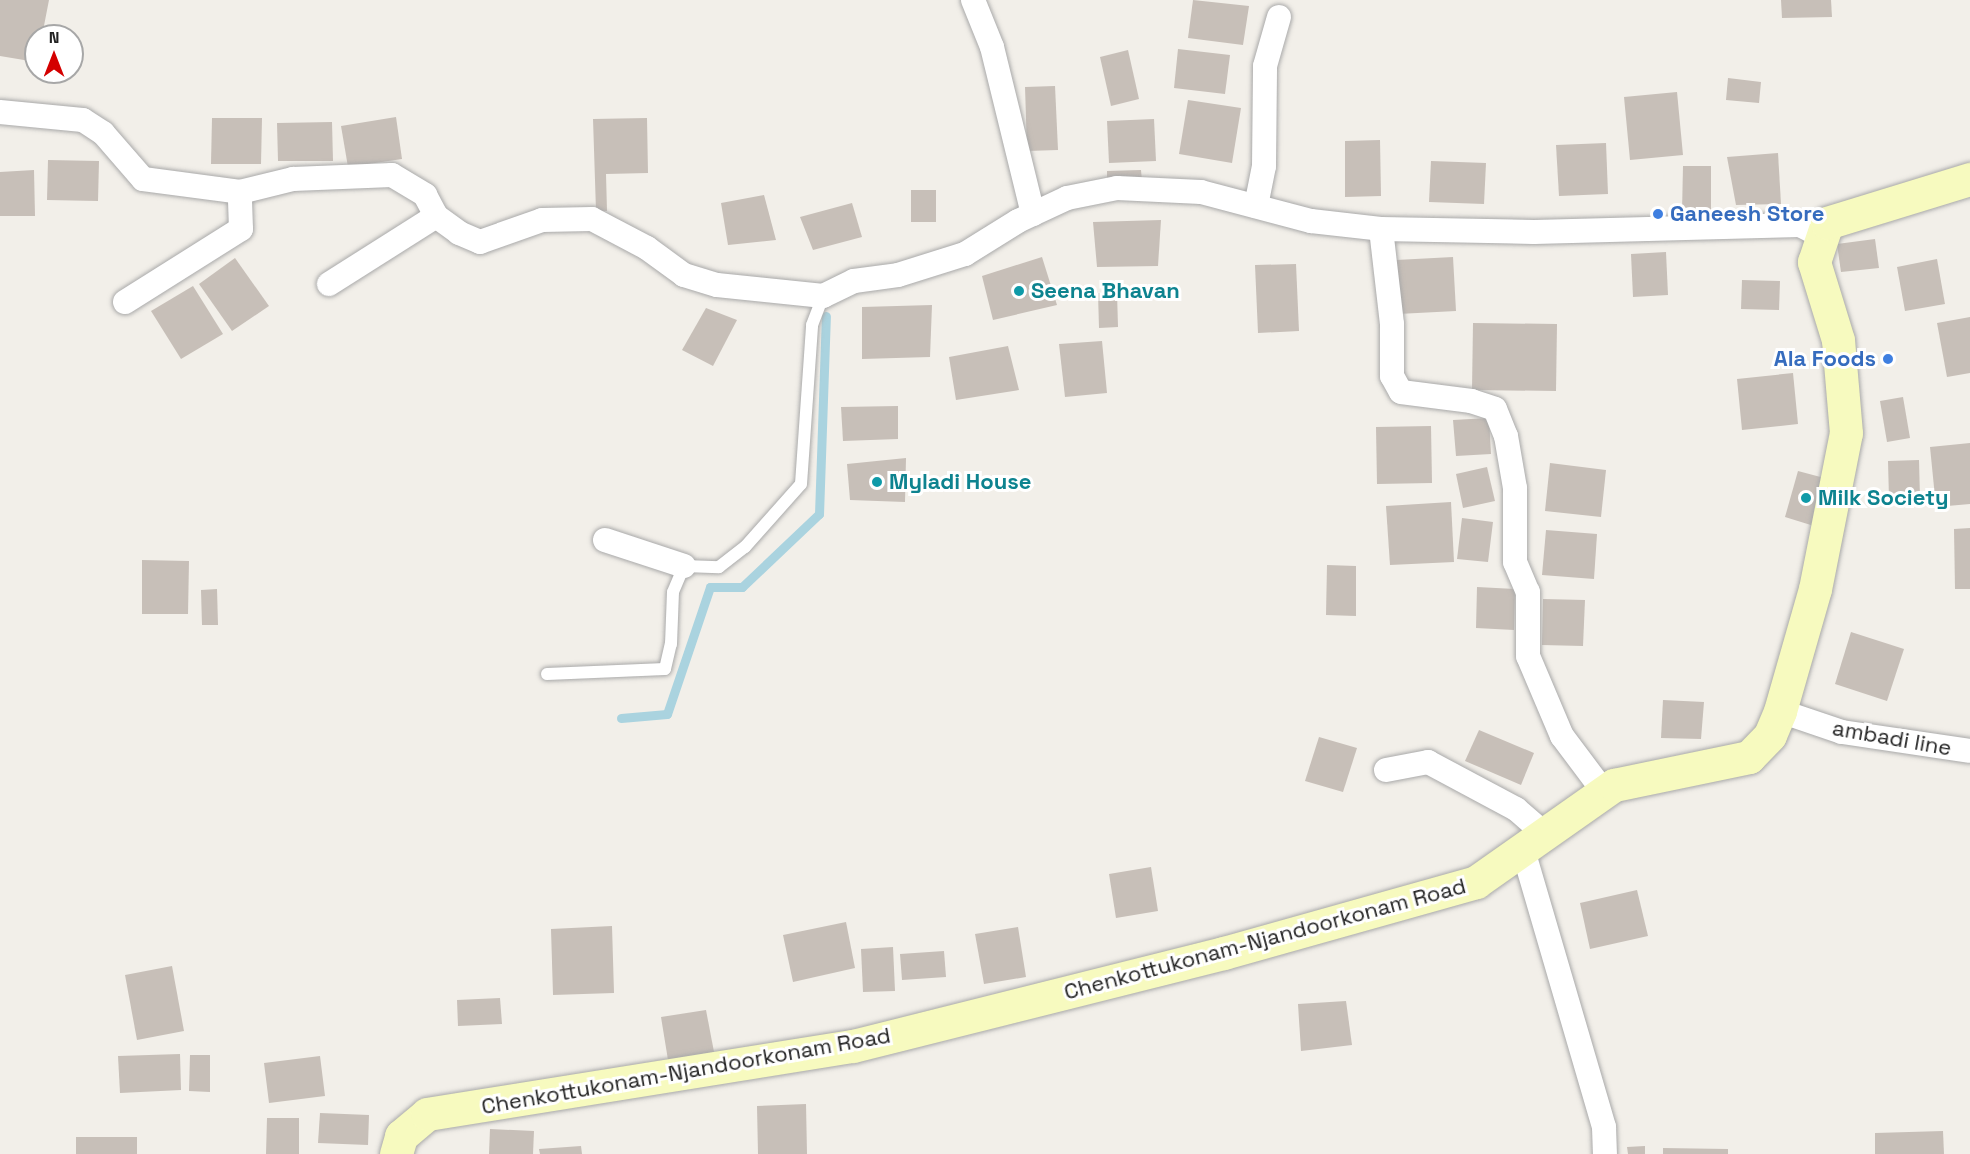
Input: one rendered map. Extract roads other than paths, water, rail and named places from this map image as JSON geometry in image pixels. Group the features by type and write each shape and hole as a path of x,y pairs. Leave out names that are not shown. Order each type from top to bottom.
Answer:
{"main road":[{"path":"1822,236 1827,223 1970,179"},
{"name":"Chenkottukonam-Njandoorkonam Road","path":"396,1154 401,1136 426,1114 853,1046 1224,953 1476,882 1614,785 1749,757 1770,735 1780,711 1815,589 1846,434 1838,340 1814,261 1822,236"}],"street":[{"path":"973,0 992,47 1033,214"},
{"path":"1256,206 1264,166 1265,66 1279,17"},
{"path":"0,112 83,120 103,133 143,179 240,192 293,179 392,175 425,195 436,216 459,233 480,242 542,220 591,219 626,235 684,275 717,285 823,296 854,281 898,275 965,254 1033,214 1066,198 1117,188 1201,192 1311,221 1381,229 1534,232 1800,225 1822,236"},
{"path":"125,302 241,229 240,192"},
{"path":"329,284 436,216"},
{"path":"1381,229 1392,324 1392,376 1401,392 1471,401 1496,409 1506,436 1515,488 1515,562 1528,592 1528,656 1562,736 1604,792"},
{"path":"605,540 684,566"},
{"name":"ambadi line","path":"1780,711 1842,732 1970,751"},
{"path":"1386,770 1428,762 1516,809 1534,842 1604,1127 1605,1154"}],"lane":[{"path":"548,674 665,669 671,644 673,592 684,566 719,567 745,547 801,484 812,325 823,296"}],"waterway":[{"path":"621,718 667,714 710,587 742,587 819,514 826,316"}],"place":[{"name":"Ganeesh Store","path":"1658,214"},
{"name":"Seena Bhavan","path":"1019,291"},
{"name":"Ala Foods","path":"1888,359"},
{"name":"Myladi House","path":"877,482"},
{"name":"Milk Society","path":"1806,498"}]}
